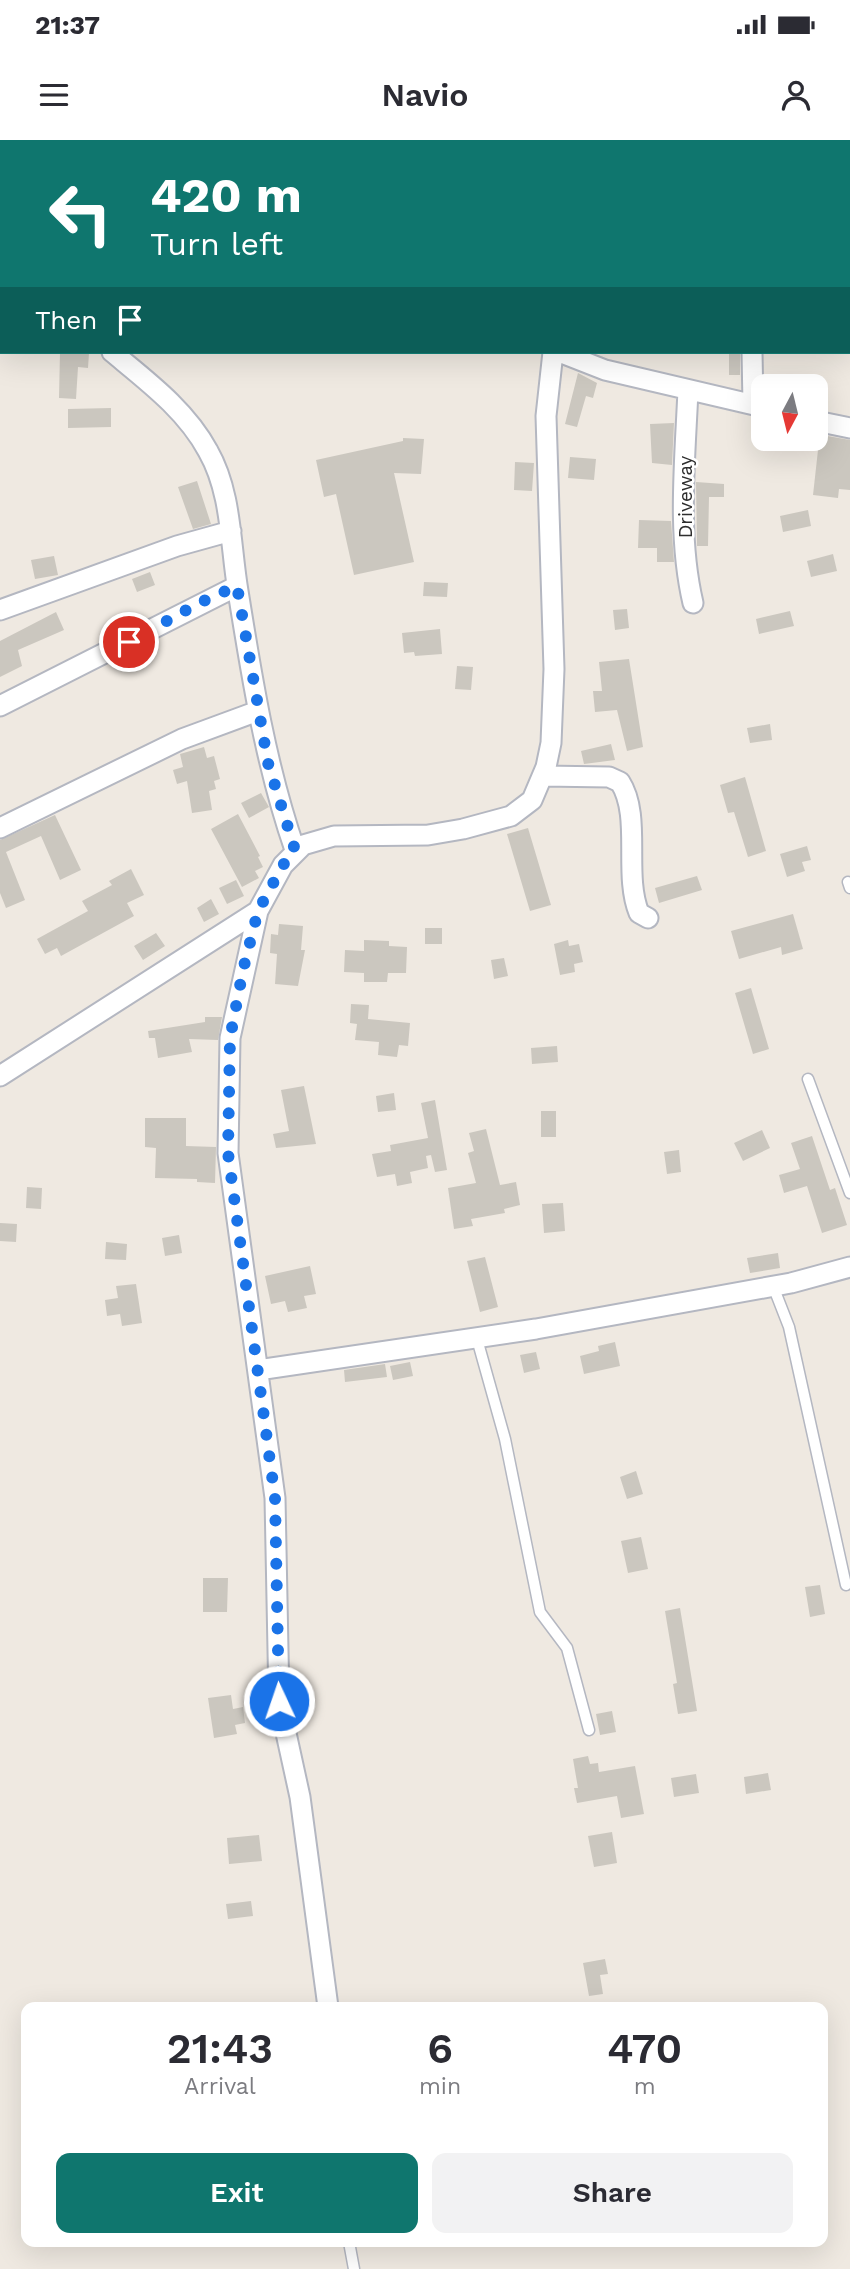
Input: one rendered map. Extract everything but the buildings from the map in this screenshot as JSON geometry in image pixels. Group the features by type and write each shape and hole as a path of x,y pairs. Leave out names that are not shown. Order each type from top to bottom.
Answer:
{"street":[{"path":"114,354 181,415 208,450 219,474 231,531 237,586 268,763 295,850"},
{"path":"327,2002 300,1797 279,1701 275,1498 228,1153 230,1038 258,911 283,865 295,850 321,837 428,835 497,821 522,811 532,800 551,743 554,669 547,416 554,354"},
{"path":"564,354 605,370 751,404"},
{"path":"752,354 754,374"},
{"name":"Driveway","path":"688,390 684,488 687,576 693,603"},
{"path":"828,423 850,428"},
{"path":"0,610 177,546 231,531"},
{"path":"0,706 237,586"},
{"path":"0,828 182,738 258,711"},
{"path":"542,776 610,777 620,782 629,800 634,897 639,913 648,918"},
{"path":"0,1076 258,911"},
{"path":"258,1370 477,1339 773,1286 850,1267"}],"lane":[{"path":"808,1079 850,1193"},
{"path":"773,1286 789,1327 846,1585"},
{"path":"477,1339 505,1439 541,1612 567,1648 589,1730"},
{"path":"350,2247 354,2269"}],"route":[{"path":"129,642 199,603 237,586 268,763 295,850 283,865 266,901 258,911 230,1038 227,1113 228,1153 275,1498 279,1701"}]}
